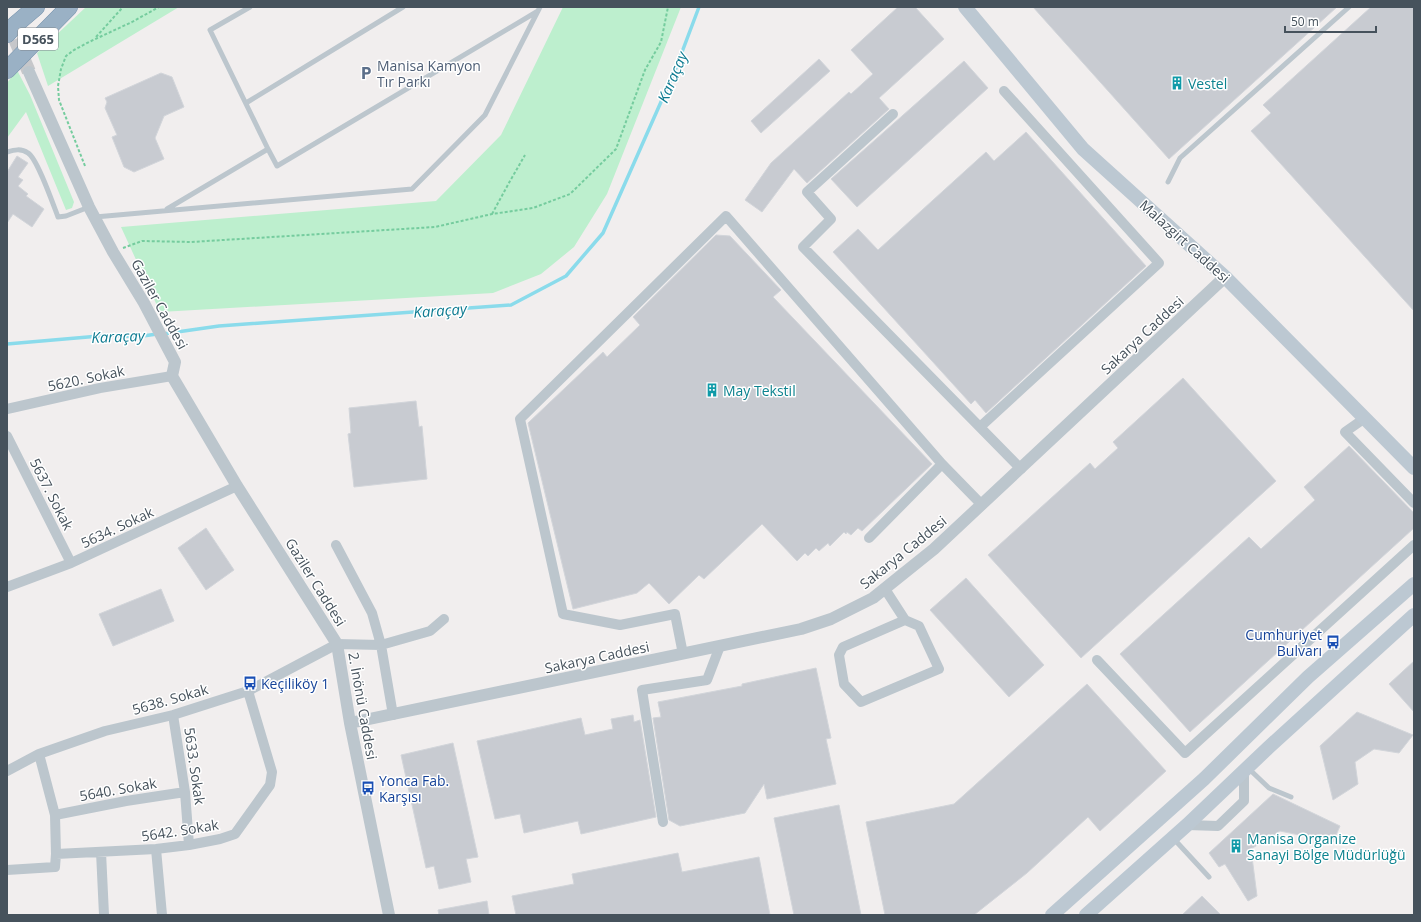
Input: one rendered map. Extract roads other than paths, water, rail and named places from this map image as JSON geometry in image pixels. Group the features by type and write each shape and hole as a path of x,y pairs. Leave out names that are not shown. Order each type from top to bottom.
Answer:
{"highway":[{"name":"D565","path":"7,34 36,7"},
{"name":"D565","path":"7,70 69,7"}],"main road":[{"name":"Malazgirt Caddesi","path":"965,7 1083,149 1225,277 1414,468"},
{"path":"1052,915 1204,779 1308,677 1414,584"},
{"path":"1086,915 1172,838 1414,615"}],"street":[{"name":"Gaziler Caddesi","path":"29,72 91,212 144,303 175,362 172,376 237,486 337,644"},
{"path":"980,427 1159,263 1004,92"},
{"path":"893,114 807,192 831,219 803,247 1021,469"},
{"path":"683,654 675,614 620,625 563,614 520,419 726,216 942,464 982,505"},
{"name":"Sakarya Caddesi","path":"350,724 801,629 831,619 873,598 934,549 1225,277"},
{"name":"5620. Sokak","path":"7,409 100,388 172,376"},
{"path":"1365,418 1345,432 1414,503"},
{"name":"5637. Sokak","path":"7,436 72,564"},
{"path":"869,538 942,464"},
{"name":"5634. Sokak","path":"7,587 72,564 237,486"},
{"path":"336,545 372,614 381,645 393,715"},
{"path":"1097,660 1185,753 1414,545"},
{"path":"884,589 905,620 919,626 939,669 861,702 844,684 838,655 843,647 905,620"},
{"path":"337,644 381,645 430,631 444,619"},
{"name":"5638. Sokak","path":"7,771 39,754 105,731 173,715 248,691 337,644"},
{"name":"2. İnönü Caddesi","path":"337,644 350,724 389,915"},
{"path":"663,822 642,690 707,680 720,646"},
{"name":"5642. Sokak","path":"56,854 156,849 189,845 220,839 235,834 270,786 272,772 248,691"},
{"name":"5633. Sokak","path":"173,715 185,792 189,845"},
{"path":"7,870 55,867 55,815 39,754"},
{"path":"1187,824 1218,826 1244,801 1246,769"},
{"name":"5640. Sokak","path":"55,815 126,801 185,792"},
{"path":"156,849 162,915"},
{"path":"101,852 104,915"}],"lane":[{"path":"250,7 210,30 277,166 539,9"},
{"path":"246,103 403,7"},
{"path":"1168,182 1180,158 1349,7"},
{"path":"7,152 20,149 29,153 35,162 58,217 91,212 165,211 412,189 486,115 539,9"},
{"path":"165,211 268,149"},
{"path":"1246,769 1269,788 1291,797"},
{"path":"1172,838 1209,877"}],"waterway":[{"name":"Karaçay","path":"163,334 219,326 511,305 566,276 603,233 676,68 699,7"},
{"name":"Karaçay","path":"7,344 111,335 136,337 157,334"}],"tunnel":[{"path":"7,20 29,72"}],"place":[{"name":"Manisa Kamyon Tır Parkı","path":"366,73"},
{"name":"Vestel","path":"1177,83"},
{"name":"May Tekstil","path":"712,390"},
{"name":"Cumhuriyet Bulvarı","path":"1333,642"},
{"name":"Keçiliköy 1","path":"250,683"},
{"name":"Yonca Fab. Karşısı","path":"368,788"},
{"name":"Manisa Organize Sanayi Bölge Müdürlüğü","path":"1236,846"}]}
